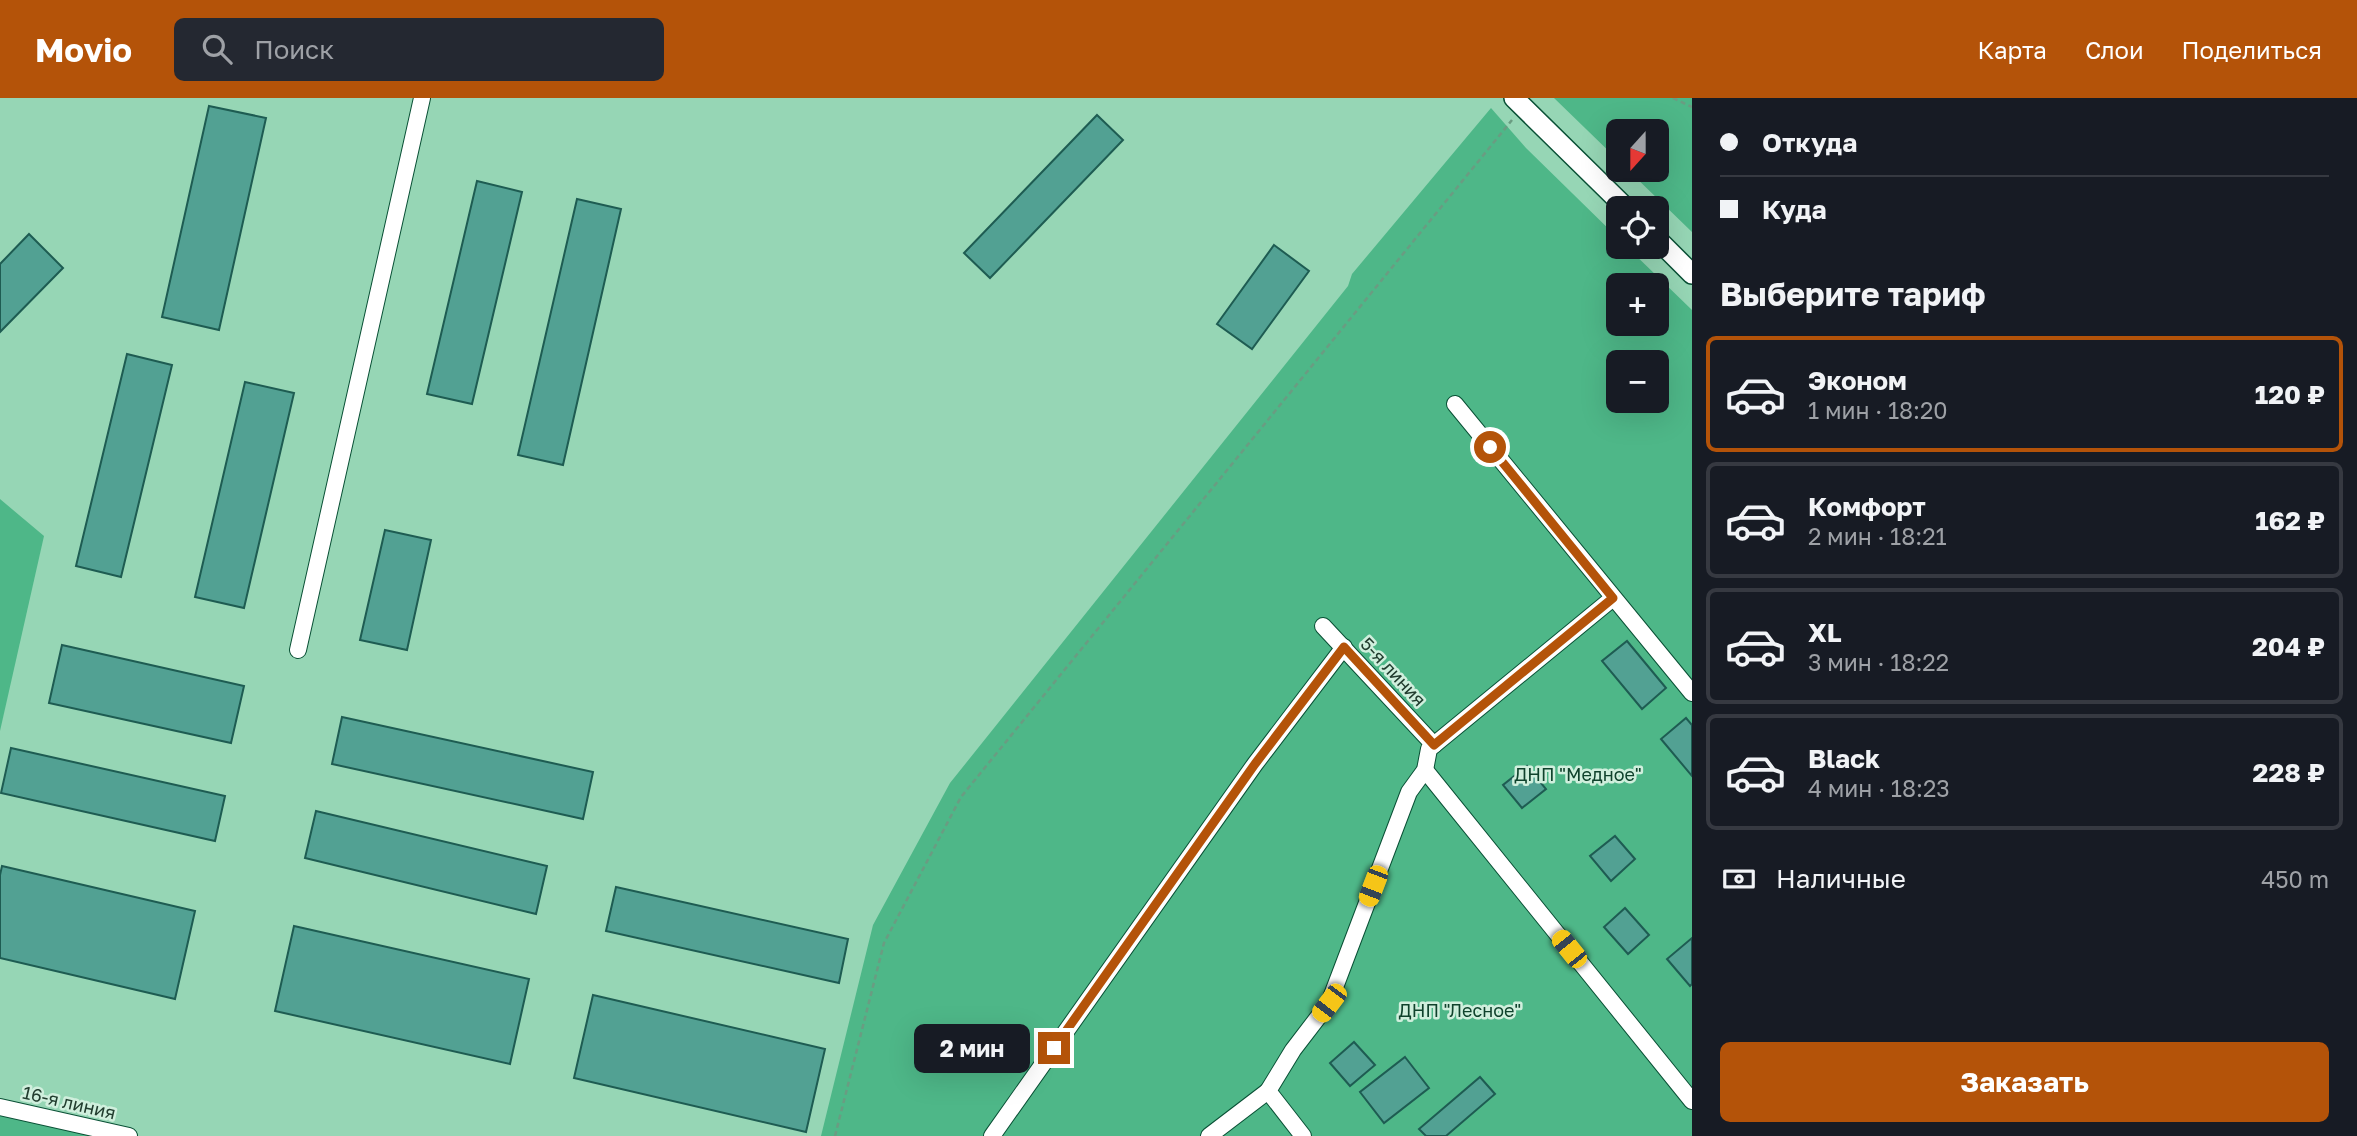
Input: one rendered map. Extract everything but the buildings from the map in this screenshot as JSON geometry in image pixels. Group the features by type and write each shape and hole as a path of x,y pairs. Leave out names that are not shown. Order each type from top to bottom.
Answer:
{"main road":[{"path":"1518,102 1614,196"},
{"path":"1669,251 1692,274"}],"street":[{"path":"298,650 422,98"},
{"path":"1455,404 1692,693"},
{"path":"1209,1136 1268,1091 1293,1050 1329,1003 1409,792 1425,770 1430,749 1613,598"},
{"name":"5-я линия","path":"1323,626 1434,745"},
{"path":"992,1136 1255,764 1344,647"},
{"path":"1425,770 1692,1101"},
{"path":"1268,1091 1303,1136"},
{"name":"16-я линия","path":"0,1107 129,1136"}],"path":[{"path":"1674,98 1692,107"},
{"path":"835,1136 884,943 961,797 1518,102"}],"green space":[{"path":"1554,98 1692,98 1692,232 1669,210 1669,196 1655,196 1640,182 1670,182 1670,119 1606,119 1606,148"},
{"path":"1491,108 1526,148 1606,226 1606,259 1639,259 1654,273 1606,273 1606,336 1669,336 1669,288 1692,310 1692,1136 821,1136 873,925 950,783 1348,286 1352,274"},
{"path":"0,499 44,536 0,731"},
{"path":"0,1107 129,1136 0,1136"}],"route":[{"path":"1054,1048 1255,764 1344,647 1434,745 1613,598 1490,447"}],"park label":[{"name":"ДНП \"Медное\"","path":"1578,775"},
{"name":"ДНП \"Лесное\"","path":"1460,1011"}]}
